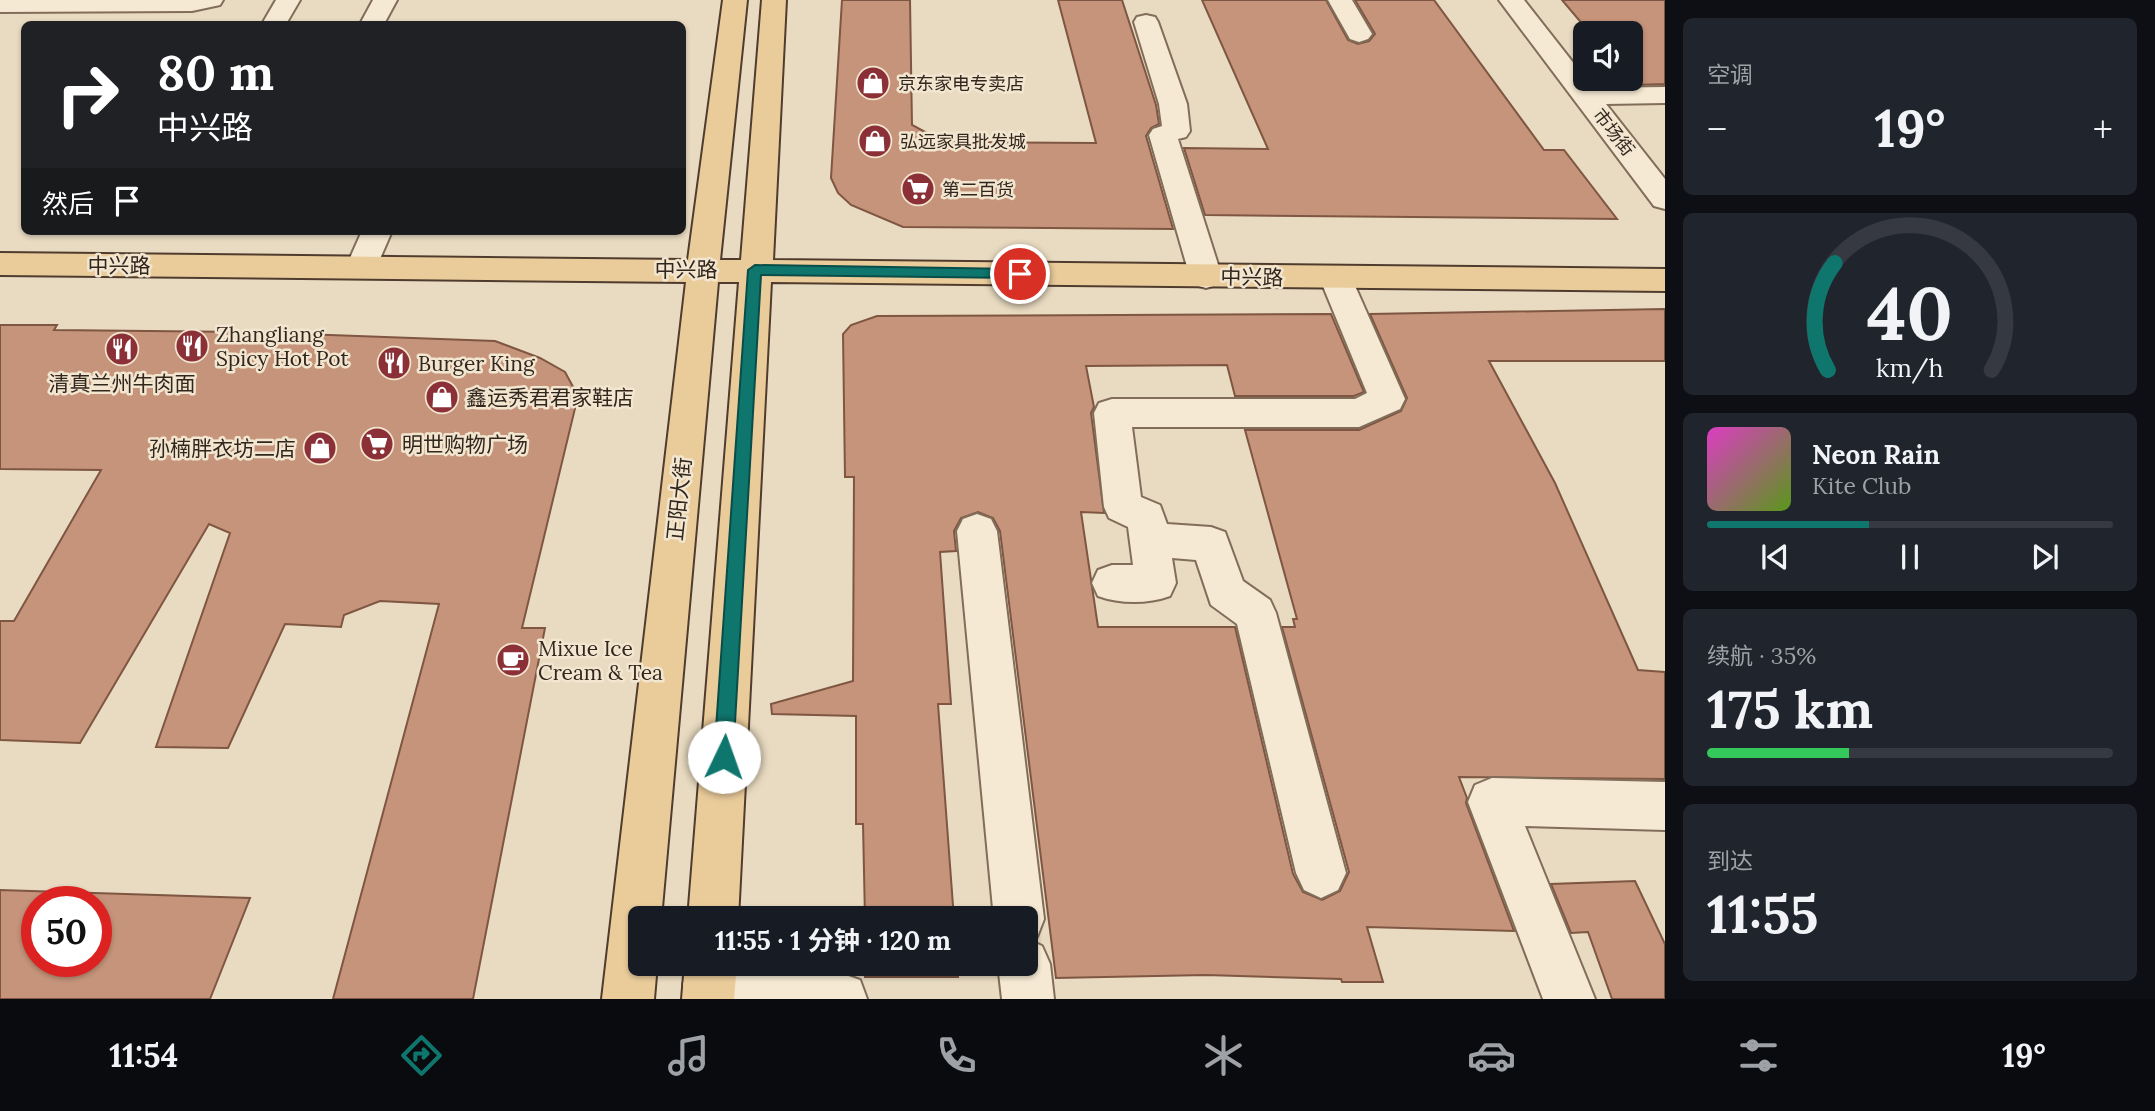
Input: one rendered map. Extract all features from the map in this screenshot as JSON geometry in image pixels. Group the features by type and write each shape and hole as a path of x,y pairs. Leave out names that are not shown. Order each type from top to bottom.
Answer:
{"main road":[{"name":"正阳大街","path":"628,999 703,270 735,0"},
{"path":"714,906 774,0"},
{"name":"中兴路","path":"0,264 755,270 1336,279 1665,280"}],"street":[{"path":"0,5 4,0"},
{"path":"0,5 192,4 211,0"},
{"path":"276,21 289,0"},
{"path":"374,21 385,0"},
{"path":"1340,0 1359,34"},
{"name":"市场街","path":"1511,0 1665,199"},
{"path":"1146,22 1173,104 1176,131 1163,135 1206,277"},
{"path":"1586,96 1665,95"},
{"path":"362,267 375,235"},
{"path":"1112,583 1156,583 1146,517 1122,507 1112,413 1359,413 1387,399 1336,279"},
{"path":"977,531 1018,906"},
{"path":"1149,540 1211,544 1226,592 1255,613 1321,873"},
{"path":"1569,999 1492,802 1665,806"},
{"path":"1025,976 1028,999"},
{"path":"709,982 841,999"}],"building":[{"path":"842,0 910,0 912,125 944,142 1096,143 1058,0 1122,0 1156,105 1159,124 1151,128 1146,136 1173,229 903,227 851,205 838,193 831,178"},
{"path":"1202,0 1326,0 1348,40 1358,44 1369,41 1375,34 1355,0 1434,0 1544,150 1564,150 1617,219 1205,215 1184,148 1268,149"},
{"path":"1562,0 1665,0 1665,84 1643,85 1643,21 1580,21"},
{"path":"1665,309 1665,361 1489,361 1555,483 1638,670 1665,672 1665,779 1459,777 1467,798 1466,803 1514,931 1367,927 1383,982 1206,975 1056,978 1000,531 993,518 978,512 961,518 954,531 956,551 940,552 951,704 938,704 953,906 865,906 863,824 856,824 856,716 772,714 771,704 853,681 854,477 845,477 843,334 851,325 877,316 1331,314 1364,392 1354,396 1235,396 1227,365 1086,366 1094,407 1091,413 1104,513 1081,512 1098,627 1235,627 1293,874 1303,892 1322,900 1340,891 1349,872 1282,627 1295,627 1293,619 1297,619 1245,430 1359,430 1401,411 1407,398 1370,314"},
{"path":"0,325 57,325 54,330 244,332 495,341 540,358 565,372 578,396 522,628 545,628 473,999 333,999 439,604 380,601 344,615 341,627 285,624 228,748 156,747 230,533 209,524 80,743 0,740 0,621 14,621 101,470 0,469"},
{"path":"1635,881 1665,944 1665,999 1612,999 1588,932 1571,933 1551,884"},
{"path":"0,890 21,891 21,977 112,977 112,894 250,898 210,999 0,999"},
{"path":"958,976 958,977 865,977"}],"place":[{"name":"京东家电专卖店","path":"873,83"},
{"name":"弘远家具批发城","path":"875,141"},
{"name":"第二百货","path":"918,189"},
{"name":"Zhangliang Spicy Hot Pot","path":"192,346"},
{"name":"清真兰州牛肉面","path":"122,349"},
{"name":"Burger King","path":"394,363"},
{"name":"鑫运秀君君家鞋店","path":"442,397"},
{"name":"明世购物广场","path":"377,444"},
{"name":"孙楠胖衣坊二店","path":"320,448"},
{"name":"Mixue Ice Cream & Tea","path":"513,660"}],"route":[{"path":"724,757 755,270 1020,274"}]}
